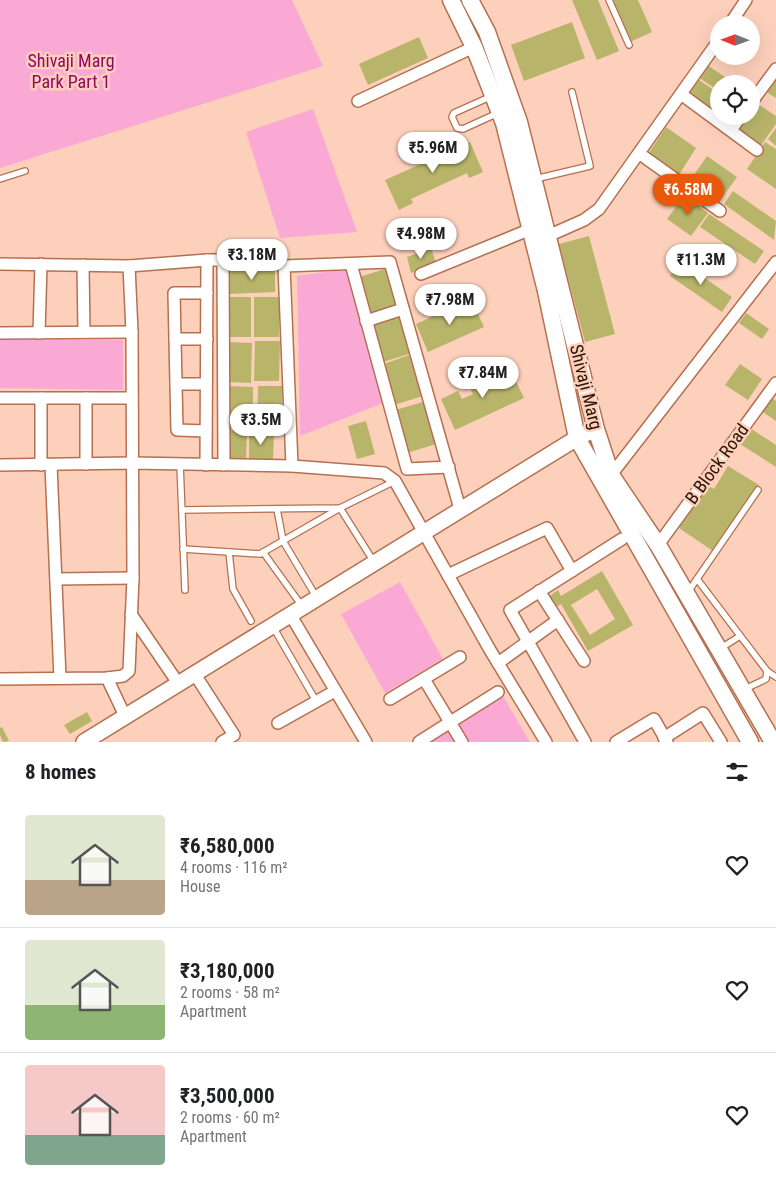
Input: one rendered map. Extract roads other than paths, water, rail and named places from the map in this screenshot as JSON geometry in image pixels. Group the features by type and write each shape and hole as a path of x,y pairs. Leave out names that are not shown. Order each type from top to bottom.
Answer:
{"main road":[{"name":"Shivaji Marg","path":"470,0 486,32 519,122 596,429 611,475 658,545 774,742"},
{"name":"Shivaji Marg","path":"452,1 474,47 500,112 530,229 577,438 750,742"},
{"path":"754,709 776,722"}],"street":[{"path":"736,15 746,0"},
{"path":"358,101 474,47"},
{"path":"548,236 584,220 599,209 640,154 710,53"},
{"path":"760,91 776,69"},
{"path":"681,94 757,150"},
{"path":"731,130 735,125"},
{"path":"640,154 720,211"},
{"path":"421,274 530,229"},
{"path":"0,264 129,266 207,260 276,260 284,266 390,262 460,509"},
{"path":"206,465 207,260"},
{"path":"223,260 224,465"},
{"path":"611,475 776,262"},
{"path":"39,333 41,264"},
{"path":"351,264 407,469 448,467"},
{"path":"83,265 84,332"},
{"path":"0,679 107,678 123,676 129,671 133,578 132,332 129,266"},
{"path":"284,266 292,466"},
{"path":"206,431 176,430 174,293 207,293"},
{"path":"366,321 403,309"},
{"path":"0,333 132,332"},
{"path":"175,339 207,339"},
{"name":"B Block Road","path":"658,545 776,383"},
{"path":"176,384 206,384"},
{"path":"0,398 132,398"},
{"path":"41,398 56,579 60,678"},
{"path":"86,398 86,464"},
{"path":"93,740 125,716 194,673 460,509 577,438 596,429"},
{"path":"0,465 132,463 292,466 384,473 395,481 498,663 546,742"},
{"path":"448,575 547,528 572,570"},
{"path":"585,742 510,610 622,539"},
{"path":"56,579 133,578"},
{"path":"539,591 584,661"},
{"path":"296,610 336,691 366,742"},
{"path":"132,614 178,683"},
{"path":"498,663 558,620"},
{"path":"390,699 460,657"},
{"path":"194,673 234,736 222,742"},
{"path":"107,678 125,716"},
{"path":"424,678 462,742"},
{"path":"278,723 336,691"},
{"path":"419,742 498,692"},
{"path":"616,742 654,719 666,740 703,713 721,742"}],"lane":[{"path":"608,0 629,45"},
{"path":"533,180 590,166 572,92"},
{"path":"493,95 454,113 452,117 457,128 463,129 500,112"},
{"path":"0,179 25,171"},
{"path":"180,464 185,590"},
{"path":"183,549 262,552 340,508 395,481"},
{"path":"687,594 758,490"},
{"path":"182,510 340,508"},
{"path":"340,508 374,562"},
{"path":"277,509 282,541 317,598"},
{"path":"229,552 233,589 251,621"},
{"path":"262,552 296,610"},
{"path":"697,579 767,671 776,677"},
{"path":"272,625 316,702"},
{"path":"719,649 740,636"},
{"path":"743,690 766,679 767,671"}],"park label":[{"name":"Shivaji Marg Park Part 1","path":"71,71"}]}
